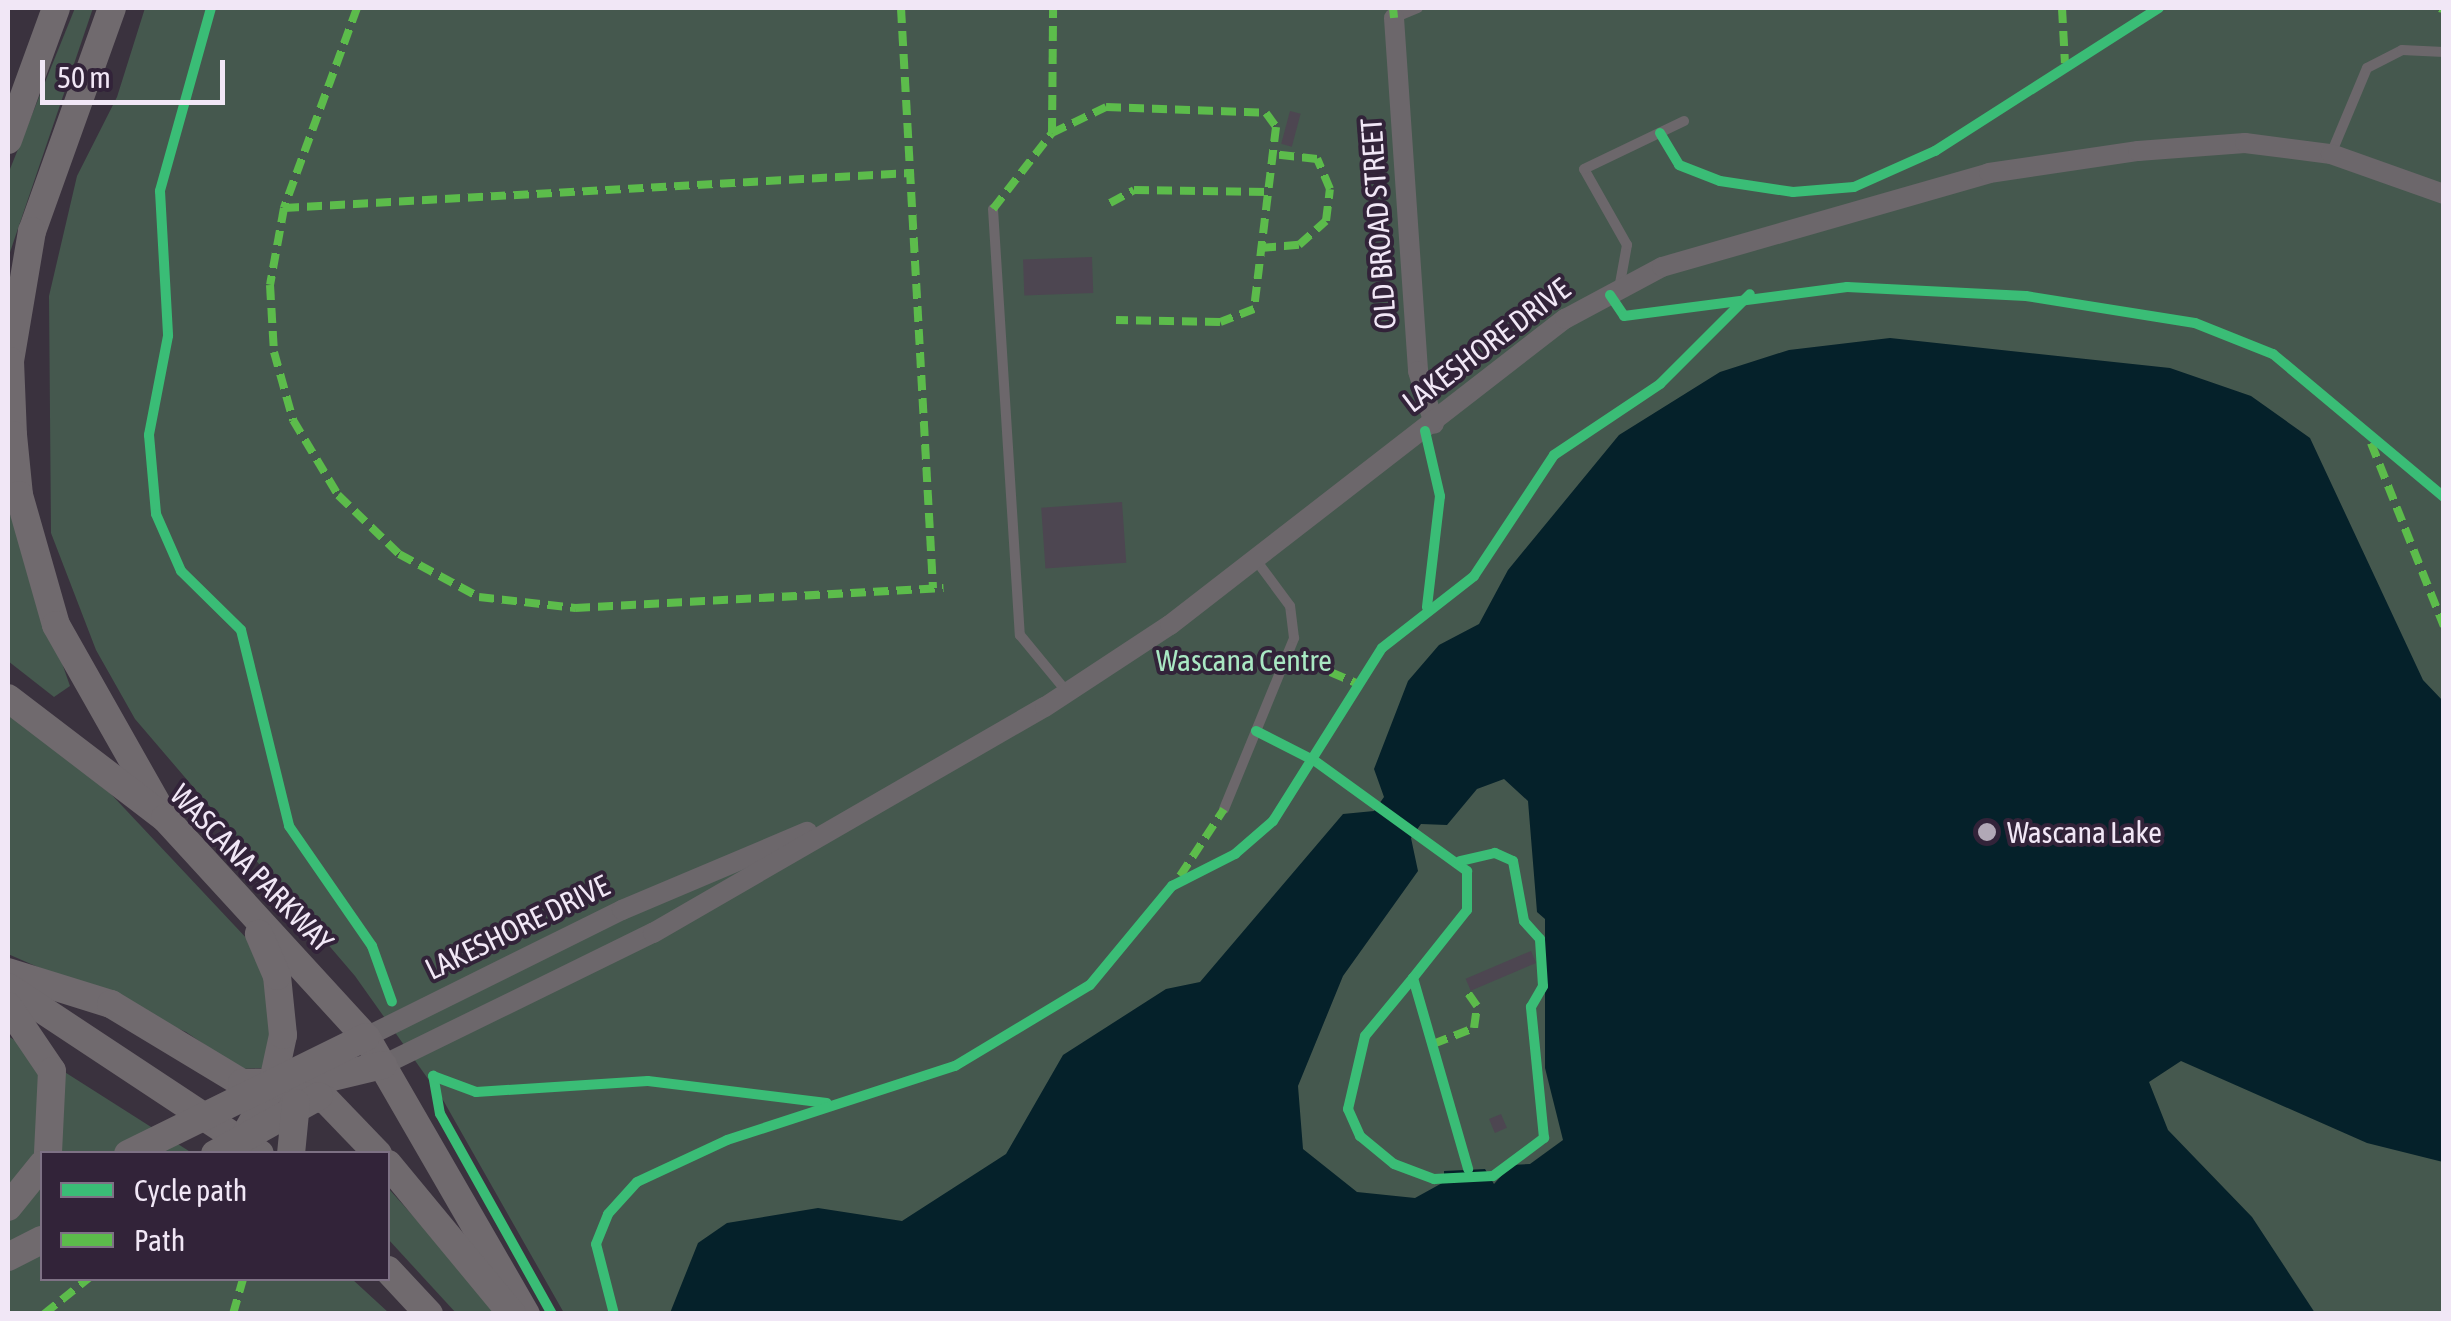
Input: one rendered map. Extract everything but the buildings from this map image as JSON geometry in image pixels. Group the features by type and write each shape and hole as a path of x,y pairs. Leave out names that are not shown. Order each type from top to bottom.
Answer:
{"main road":[{"path":"8,140 56,8"},
{"path":"112,8 32,231 10,361 13,435 23,511 56,625 165,818"},
{"name":"WASCANA PARKWAY","path":"8,698 165,818 366,1037 526,1314"},
{"path":"244,904 282,1006 294,1095 291,1151"},
{"path":"8,972 111,1004 242,1083 294,1095 374,1151"},
{"path":"8,987 211,1115 251,1146"},
{"path":"8,1006 52,1071 48,1151"},
{"path":"294,1095 366,1037"},
{"name":"LAKESHORE DRIVE","path":"251,1146 294,1095 366,1037"},
{"path":"294,1095 383,1064"},
{"name":"LAKESHORE DRIVE","path":"134,1151 211,1115 294,1095"},
{"path":"390,1166 512,1314"},
{"path":"8,1209 40,1168"},
{"path":"8,1209 40,1195"},
{"path":"8,1257 40,1241"},
{"path":"390,1272 429,1314"}],"street":[{"name":"OLD BROAD STREET","path":"1394,18 1418,371 1434,424"},
{"name":"LAKESHORE DRIVE","path":"383,1064 653,933 1068,692 1256,560 1564,319 1619,290 1801,222 1989,173 2246,144 2331,154 2444,194"},
{"name":"LAKESHORE DRIVE","path":"366,1037 622,910 887,798"}],"lane":[{"path":"1394,18 1418,8"},
{"path":"2331,154 2367,68 2402,50 2444,52"},
{"path":"1619,290 1627,245 1584,169 1684,121"},
{"path":"993,210 1020,635 1068,692"},
{"path":"1224,809 1294,638 1290,606 1256,560"}],"green space":[{"path":"75,8 93,8 8,258 8,174"},
{"name":"Wascana Centre","path":"145,8 2443,8 2443,1313 564,1313 443,1100 355,976 135,719 96,650 51,533 49,296 77,176 117,97"},
{"path":"8,508 70,686 54,697 8,661"},
{"path":"8,713 110,793 250,942 273,985 277,1030 265,1068 240,1069 186,1032 8,954"},
{"path":"8,1036 189,1151 40,1151 40,1281 354,1281 389,1313 8,1314"},
{"path":"390,1190 496,1313 456,1313 390,1241"}],"water":[{"name":"Wascana Lake","path":"1890,338 2170,368 2251,396 2310,438 2423,680 2443,701 2443,1162 2367,1143 2181,1061 2149,1082 2168,1130 2252,1217 2315,1313 670,1313 698,1243 727,1223 818,1208 902,1221 1006,1154 1063,1055 1166,989 1200,982 1343,814 1374,811 1384,797 1374,769 1408,681 1439,645 1479,624 1508,570 1619,435 1720,372 1789,350","holes":["1504,779 1528,801 1537,912 1545,919 1545,1068 1563,1140 1530,1164 1511,1165 1494,1184 1485,1169 1444,1171 1444,1182 1415,1198 1357,1192 1303,1149 1298,1086 1343,976 1418,871 1411,838 1421,824 1447,825 1477,789"]}],"marked path":[{"path":"357,8 284,208 270,285 274,352 293,420 338,495 399,554 479,597 575,608 943,588"},
{"path":"901,8 933,588"},
{"path":"993,209 1052,133 1053,8"},
{"path":"1393,8 1394,18"},
{"path":"2062,8 2065,63"},
{"path":"2439,8 2444,9"},
{"path":"1052,133 1106,107 1266,113 1276,127 1254,309 1220,322 1116,320"},
{"path":"1261,248 1299,245 1326,221 1330,189 1317,159 1272,154"},
{"path":"284,208 910,173"},
{"path":"1110,203 1134,190 1268,192"},
{"path":"2371,443 2444,626"},
{"path":"1288,654 1356,683"},
{"path":"1180,876 1224,809"},
{"path":"1433,1044 1474,1028 1477,1006 1465,989"},
{"path":"44,1314 85,1281"},
{"path":"233,1314 242,1281"}],"cycle path":[{"path":"211,8 160,191 168,336 149,435 156,514 181,571 241,630 289,826 372,946 392,1002"},
{"path":"1660,133 1679,165 1720,181 1793,192 1854,187 1935,151 2159,8"},
{"path":"1610,295 1624,316 1847,287 2026,296 2195,323 2273,354 2444,497"},
{"path":"614,1314 596,1244 608,1214 637,1182 727,1140 955,1066 1090,985 1172,886 1235,854 1273,821 1382,648 1474,576 1554,455 1660,384 1750,294"},
{"path":"1425,431 1440,496 1427,607"},
{"path":"1256,731 1315,761 1467,871 1467,910 1413,978 1468,1169"},
{"path":"1413,978 1365,1036 1348,1109 1360,1136 1394,1164 1434,1179 1493,1176 1544,1138 1531,1007 1543,986 1540,939 1524,921 1513,861 1495,853 1460,861"},
{"path":"552,1314 440,1114 433,1076 476,1092 648,1081 827,1103"}],"place":[{"name":"Wascana Lake","path":"1987,832"}]}
